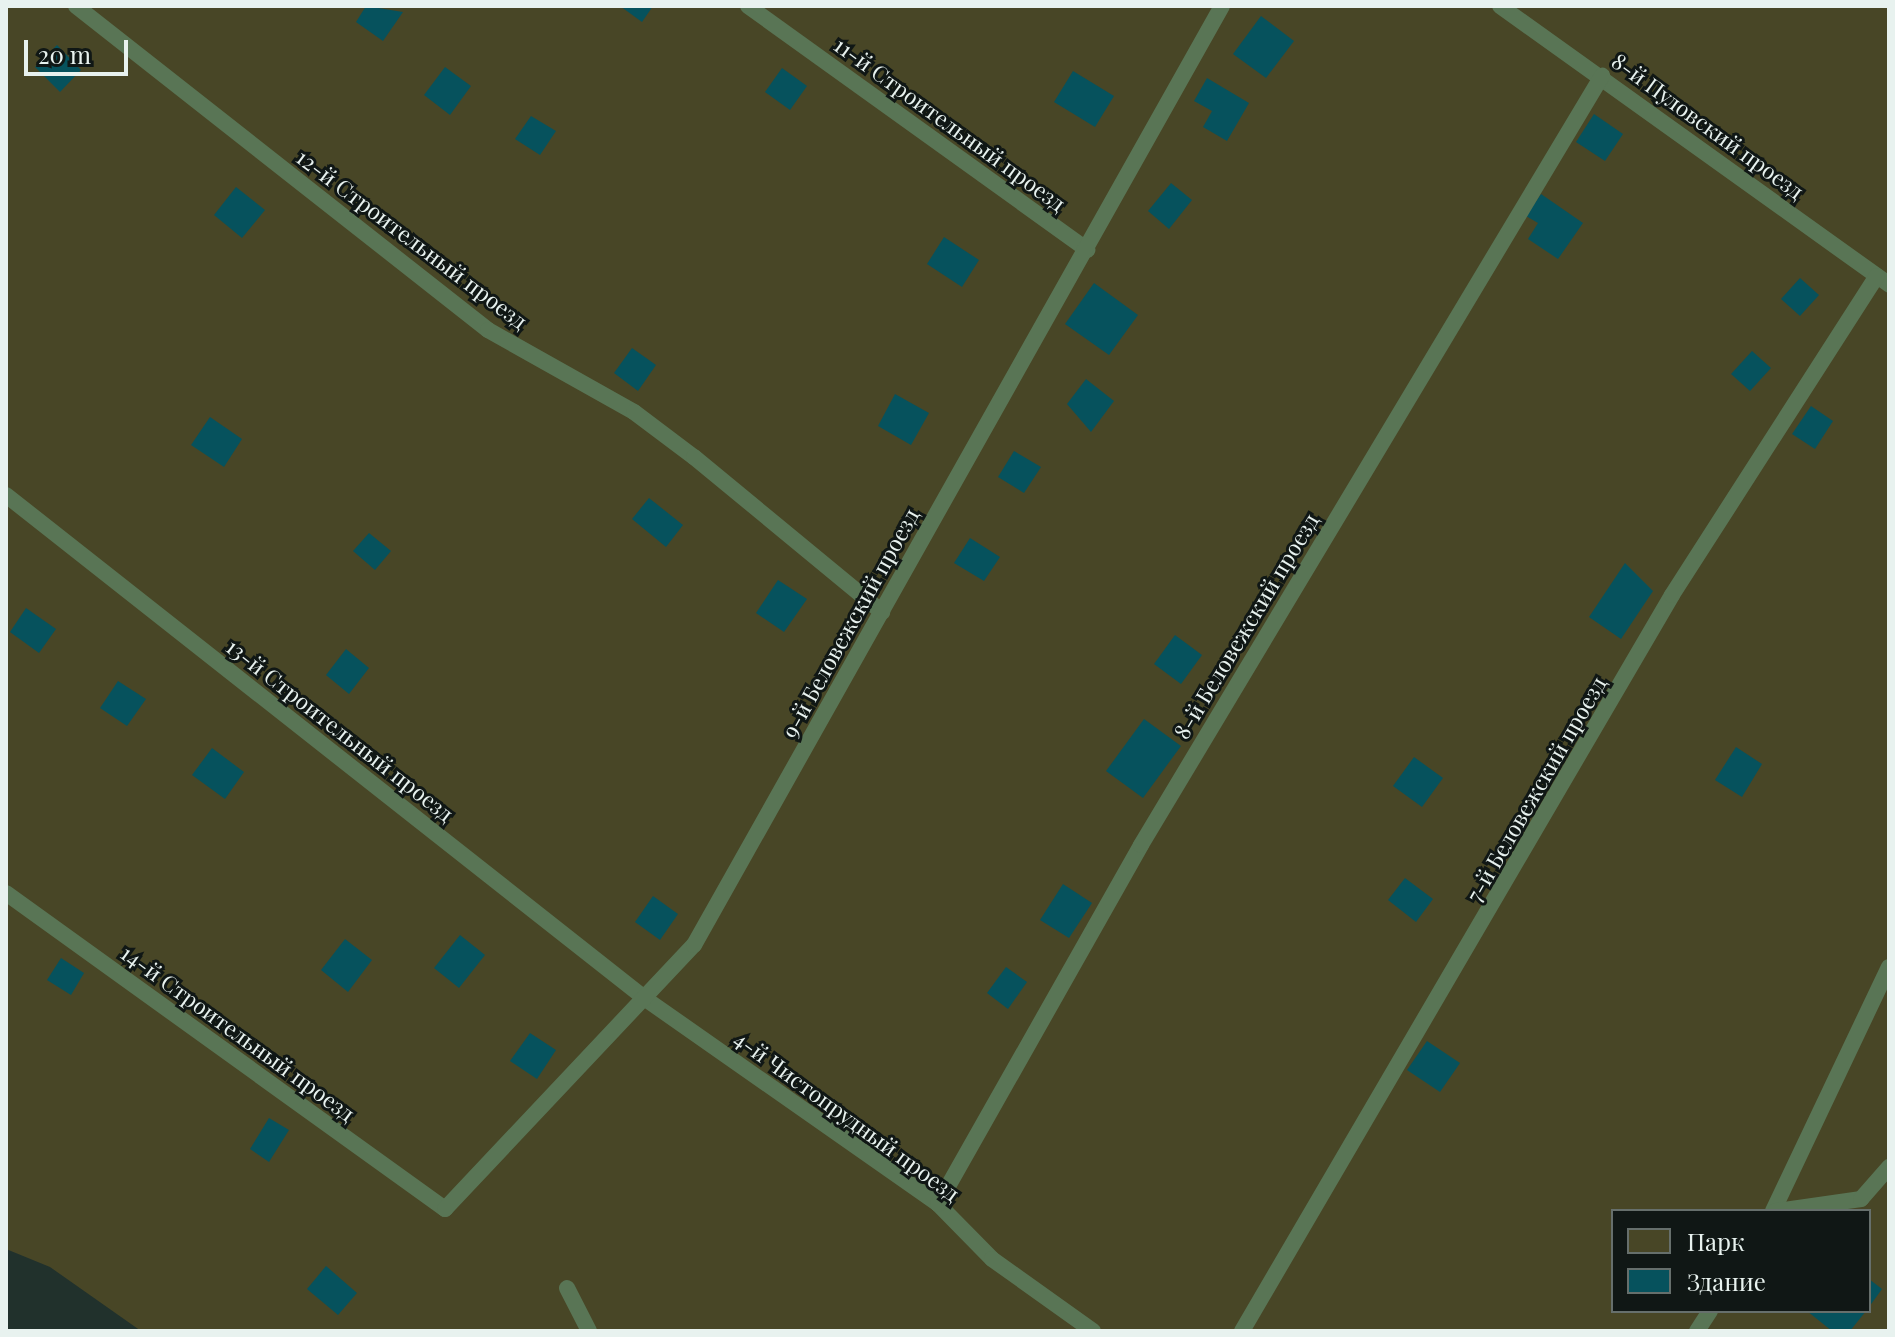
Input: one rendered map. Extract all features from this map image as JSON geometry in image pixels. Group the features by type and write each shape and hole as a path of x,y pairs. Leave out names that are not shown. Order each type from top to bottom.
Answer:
{"lane":[{"name":"12-й Строительный проезд","path":"76,6 488,330 634,412 694,457 882,612"},
{"name":"11-й Строительный проезд","path":"748,6 1087,250"},
{"name":"9-й Беловежский проезд","path":"445,1209 647,1000 694,945 1222,6"},
{"name":"8-й Пуловский проезд","path":"1500,6 1602,76 1883,280"},
{"name":"8-й Беловежский проезд","path":"938,1204 1149,832 1602,76"},
{"name":"7-й Беловежский проезд","path":"1242,1331 1672,595 1883,280"},
{"name":"13-й Строительный проезд","path":"6,495 647,1000"},
{"name":"14-й Строительный проезд","path":"6,893 445,1209"},
{"path":"1776,1209 1889,967"},
{"name":"4-й Чистопрудный проезд","path":"647,1000 938,1204 992,1259 1093,1331"},
{"path":"1789,1209 1861,1199 1889,1167"},
{"path":"567,1288 589,1331"},
{"path":"1697,1331 1709,1313"}],"green space":[{"path":"6,6 1889,6 1889,1331 141,1331 50,1267 6,1249"}],"building":[{"path":"366,6 403,12 383,41 356,22"},
{"path":"620,6 653,6 642,22"},
{"path":"1261,16 1294,41 1266,78 1233,54"},
{"path":"57,45 81,70 60,92 35,67"},
{"path":"445,67 471,86 450,115 424,95"},
{"path":"782,68 807,86 790,110 765,92"},
{"path":"1073,71 1114,96 1095,127 1054,102"},
{"path":"1207,78 1249,103 1227,141 1203,127 1212,111 1194,101"},
{"path":"1594,114 1623,134 1605,161 1576,142"},
{"path":"531,116 556,131 540,155 515,139"},
{"path":"1171,183 1192,200 1169,229 1148,211"},
{"path":"236,187 265,210 242,238 214,215"},
{"path":"1541,194 1583,223 1558,259 1528,239 1538,223 1526,216"},
{"path":"944,237 979,260 962,287 927,264"},
{"path":"1800,278 1819,295 1800,316 1781,299"},
{"path":"1094,283 1138,315 1109,355 1065,324"},
{"path":"632,348 656,365 638,391 614,373"},
{"path":"1752,351 1771,368 1750,391 1731,374"},
{"path":"1086,379 1114,401 1091,432 1067,404"},
{"path":"895,394 929,413 911,445 878,426"},
{"path":"1811,406 1833,421 1815,449 1792,434"},
{"path":"210,417 242,439 224,467 191,445"},
{"path":"1014,451 1041,467 1024,493 998,477"},
{"path":"649,498 683,525 666,547 632,519"},
{"path":"369,533 391,551 375,570 353,551"},
{"path":"970,538 1000,557 984,581 954,563"},
{"path":"1625,563 1653,591 1621,639 1589,617"},
{"path":"778,580 807,599 784,632 756,613"},
{"path":"26,608 56,629 39,653 10,632"},
{"path":"1175,635 1202,655 1181,684 1154,664"},
{"path":"346,649 369,668 349,694 326,675"},
{"path":"118,681 146,699 127,726 100,708"},
{"path":"1144,719 1181,746 1143,798 1106,771"},
{"path":"1736,747 1762,764 1742,797 1715,780"},
{"path":"212,748 244,772 225,799 192,775"},
{"path":"1414,757 1443,778 1422,807 1393,786"},
{"path":"1405,878 1433,899 1416,922 1388,900"},
{"path":"1063,884 1092,903 1069,938 1040,920"},
{"path":"653,896 678,914 660,940 635,922"},
{"path":"460,935 485,955 459,988 434,968"},
{"path":"345,939 372,960 348,992 321,970"},
{"path":"61,958 84,973 71,995 47,980"},
{"path":"1006,967 1027,982 1008,1009 987,993"},
{"path":"530,1033 556,1050 537,1079 510,1061"},
{"path":"1427,1041 1460,1063 1440,1092 1407,1070"},
{"path":"269,1118 289,1130 269,1162 250,1149"},
{"path":"326,1266 357,1293 338,1315 307,1289"},
{"path":"1871,1281 1882,1289 1871,1304"},
{"path":"1810,1313 1864,1313 1850,1331 1832,1331"}]}
